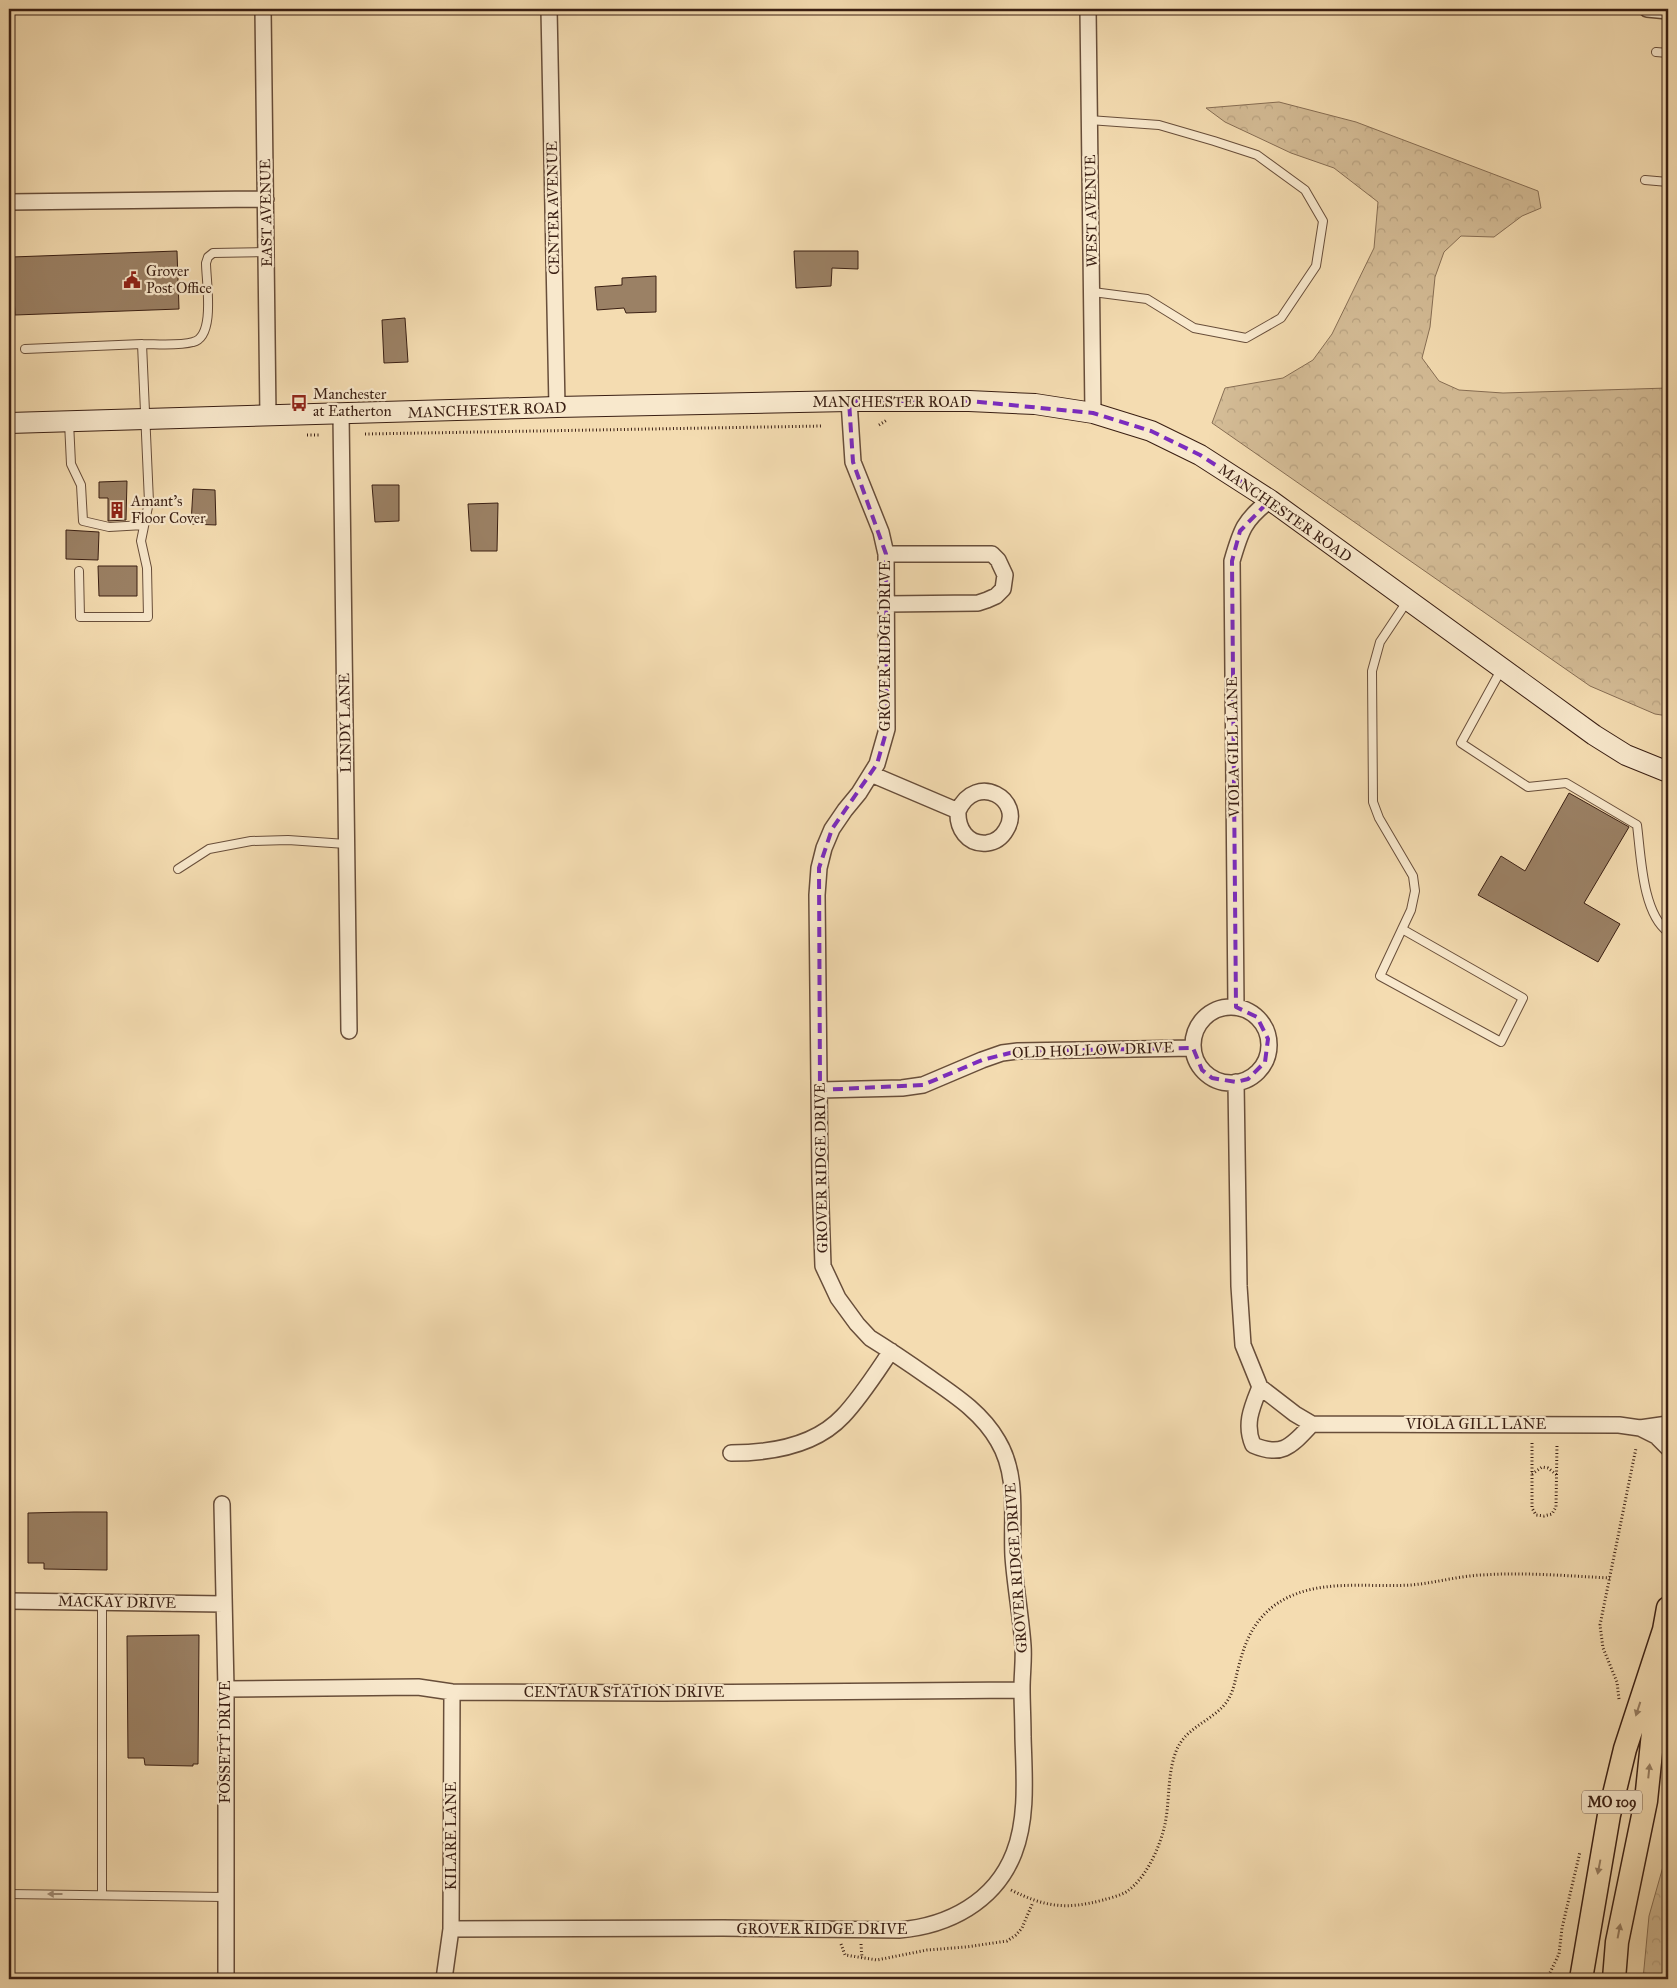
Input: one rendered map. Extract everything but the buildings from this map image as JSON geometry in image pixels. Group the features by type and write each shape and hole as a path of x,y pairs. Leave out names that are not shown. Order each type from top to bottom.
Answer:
{"main road":[{"name":"MO 109","path":"1580,1979 1609,1815 1625,1749 1666,1619"},
{"name":"MO 109","path":"1614,1979 1617,1942 1646,1801 1666,1619"}],"street":[{"name":"EAST AVENUE","path":"263,9 268,417"},
{"name":"CENTER AVENUE","path":"549,9 558,407"},
{"name":"WEST AVENUE","path":"1088,9 1093,412"},
{"path":"1647,9 1668,11"},
{"path":"9,202 266,199"},
{"name":"MANCHESTER ROAD","path":"9,424 558,407 849,401 1035,404 1093,412 1152,431 1200,455 1270,500 1594,735 1626,756 1668,772"},
{"name":"GROVER RIDGE DRIVE","path":"451,1929 916,1929 938,1923 962,1913 980,1900 1003,1874 1014,1853 1019,1836 1024,1799 1023,1647 1013,1555 1013,1489 1007,1461 999,1443 985,1421 967,1404 870,1338 838,1298 823,1266 820,1178 817,895 819,868 824,848 832,829 845,810 860,794 877,764 887,729 886,554 879,526 853,462 849,401"},
{"name":"LINDY LANE","path":"341,414 348,1031"},
{"name":"VIOLA GILL LANE","path":"1236,1007 1232,561 1240,531 1254,513 1270,500"},
{"path":"886,554 992,554 998,560 1005,575 1002,589 996,596 978,603 886,604"},
{"path":"871,774 958,811"},
{"path":"1225,1007 1236,1007 1248,1011 1257,1017 1264,1027 1268,1038 1268,1050 1265,1062 1258,1072 1236,1082 1224,1082 1212,1078 1202,1070 1196,1060 1193,1048 1194,1036 1198,1026 1205,1017 1225,1007"},
{"name":"OLD HOLLOW DRIVE","path":"820,1090 902,1088 924,1085 982,1060 1002,1053 1018,1051 1193,1048"},
{"path":"1236,1082 1238,1286 1243,1345 1260,1387 1295,1414 1312,1424 1292,1444 1278,1451 1265,1450 1253,1445 1249,1434 1250,1418 1260,1387"},
{"path":"732,1452 756,1453 780,1449 805,1441 825,1429 842,1418 891,1351"},
{"name":"VIOLA GILL LANE","path":"1312,1424 1620,1425 1640,1428 1668,1424"},
{"name":"VIOLA GILL LANE","path":"1640,1428 1656,1436 1668,1448"},
{"name":"FOSSETT DRIVE","path":"222,1504 226,1689 224,1897 226,1979"},
{"name":"MACKAY DRIVE","path":"9,1601 224,1604"},
{"name":"CENTAUR STATION DRIVE","path":"226,1689 418,1687 452,1692 663,1693 1022,1690"},
{"name":"KILARE LANE","path":"444,1979 451,1929 452,1692"}],"lane":[{"path":"1656,52 1668,53"},
{"path":"1089,120 1159,125 1214,140 1257,155 1305,190 1323,221 1316,266 1281,318 1246,338 1194,328 1147,299 1093,292"},
{"path":"1645,180 1668,182"},
{"path":"26,349 194,342 204,335 208,324 206,263 208,257 213,253 267,252"},
{"path":"79,571 80,617 148,617 147,568 141,541 149,502 142,344"},
{"path":"69,422 70,464 81,485 83,521 108,527 144,524"},
{"path":"1402,929 1523,998 1501,1042 1380,976 1402,929 1411,910 1415,891 1413,876 1379,818 1373,802 1372,671 1380,642 1408,600"},
{"path":"1502,668 1461,744 1528,787 1566,783 1637,825 1643,877 1650,906 1660,926 1668,932"},
{"path":"178,869 209,849 251,841 288,840 346,844"},
{"path":"102,1602 102,1895"},
{"path":"9,1894 224,1897"}],"path":[{"path":"879,425 891,418"},
{"path":"365,434 822,426"},
{"path":"1532,1443 1532,1508 1536,1515 1544,1516 1552,1514 1556,1507 1557,1444"},
{"path":"1618,1706 1617,1682 1603,1648 1600,1625 1636,1448"},
{"path":"1531,1475 1542,1467 1548,1468 1557,1475"},
{"path":"1009,1890 1033,1902 1062,1907 1089,1904 1125,1893 1137,1882 1146,1870 1162,1833 1173,1759 1178,1747 1183,1738 1224,1705 1233,1689 1247,1638 1263,1615 1288,1597 1305,1590 1320,1587 1417,1584 1485,1574 1610,1578"},
{"path":"1547,1979 1559,1954 1566,1906 1581,1849"},
{"path":"840,1929 841,1948 846,1955 877,1960 926,1950 995,1944 1007,1941 1016,1935 1022,1928 1033,1902"}],"highlighted area":[{"path":"849,401 969,401 1093,413 1151,431 1200,455 1270,500 1240,531 1232,561 1236,1007 1257,1017 1268,1039 1265,1062 1248,1079 1236,1082 1212,1078 1202,1070 1193,1048 1018,1051 982,1060 923,1085 820,1090 819,868 832,829 877,764 887,729 886,554 853,462"}],"green space":[{"path":"1279,102 1356,122 1538,191 1541,208 1522,216 1494,237 1461,236 1444,252 1435,277 1430,327 1422,358 1439,381 1459,390 1503,393 1668,388 1668,716 1655,714 1590,686 1212,423 1225,388 1283,378 1313,360 1332,334 1374,248 1378,202 1334,168 1291,153 1225,122 1206,108"},
{"path":"1668,1849 1668,1979 1643,1979 1649,1916"}],"place":[{"name":"Grover Post Office","path":"132,280"},
{"name":"Manchester at Eatherton","path":"299,403"},
{"name":"Amant's Floor Cover","path":"117,510"}]}
